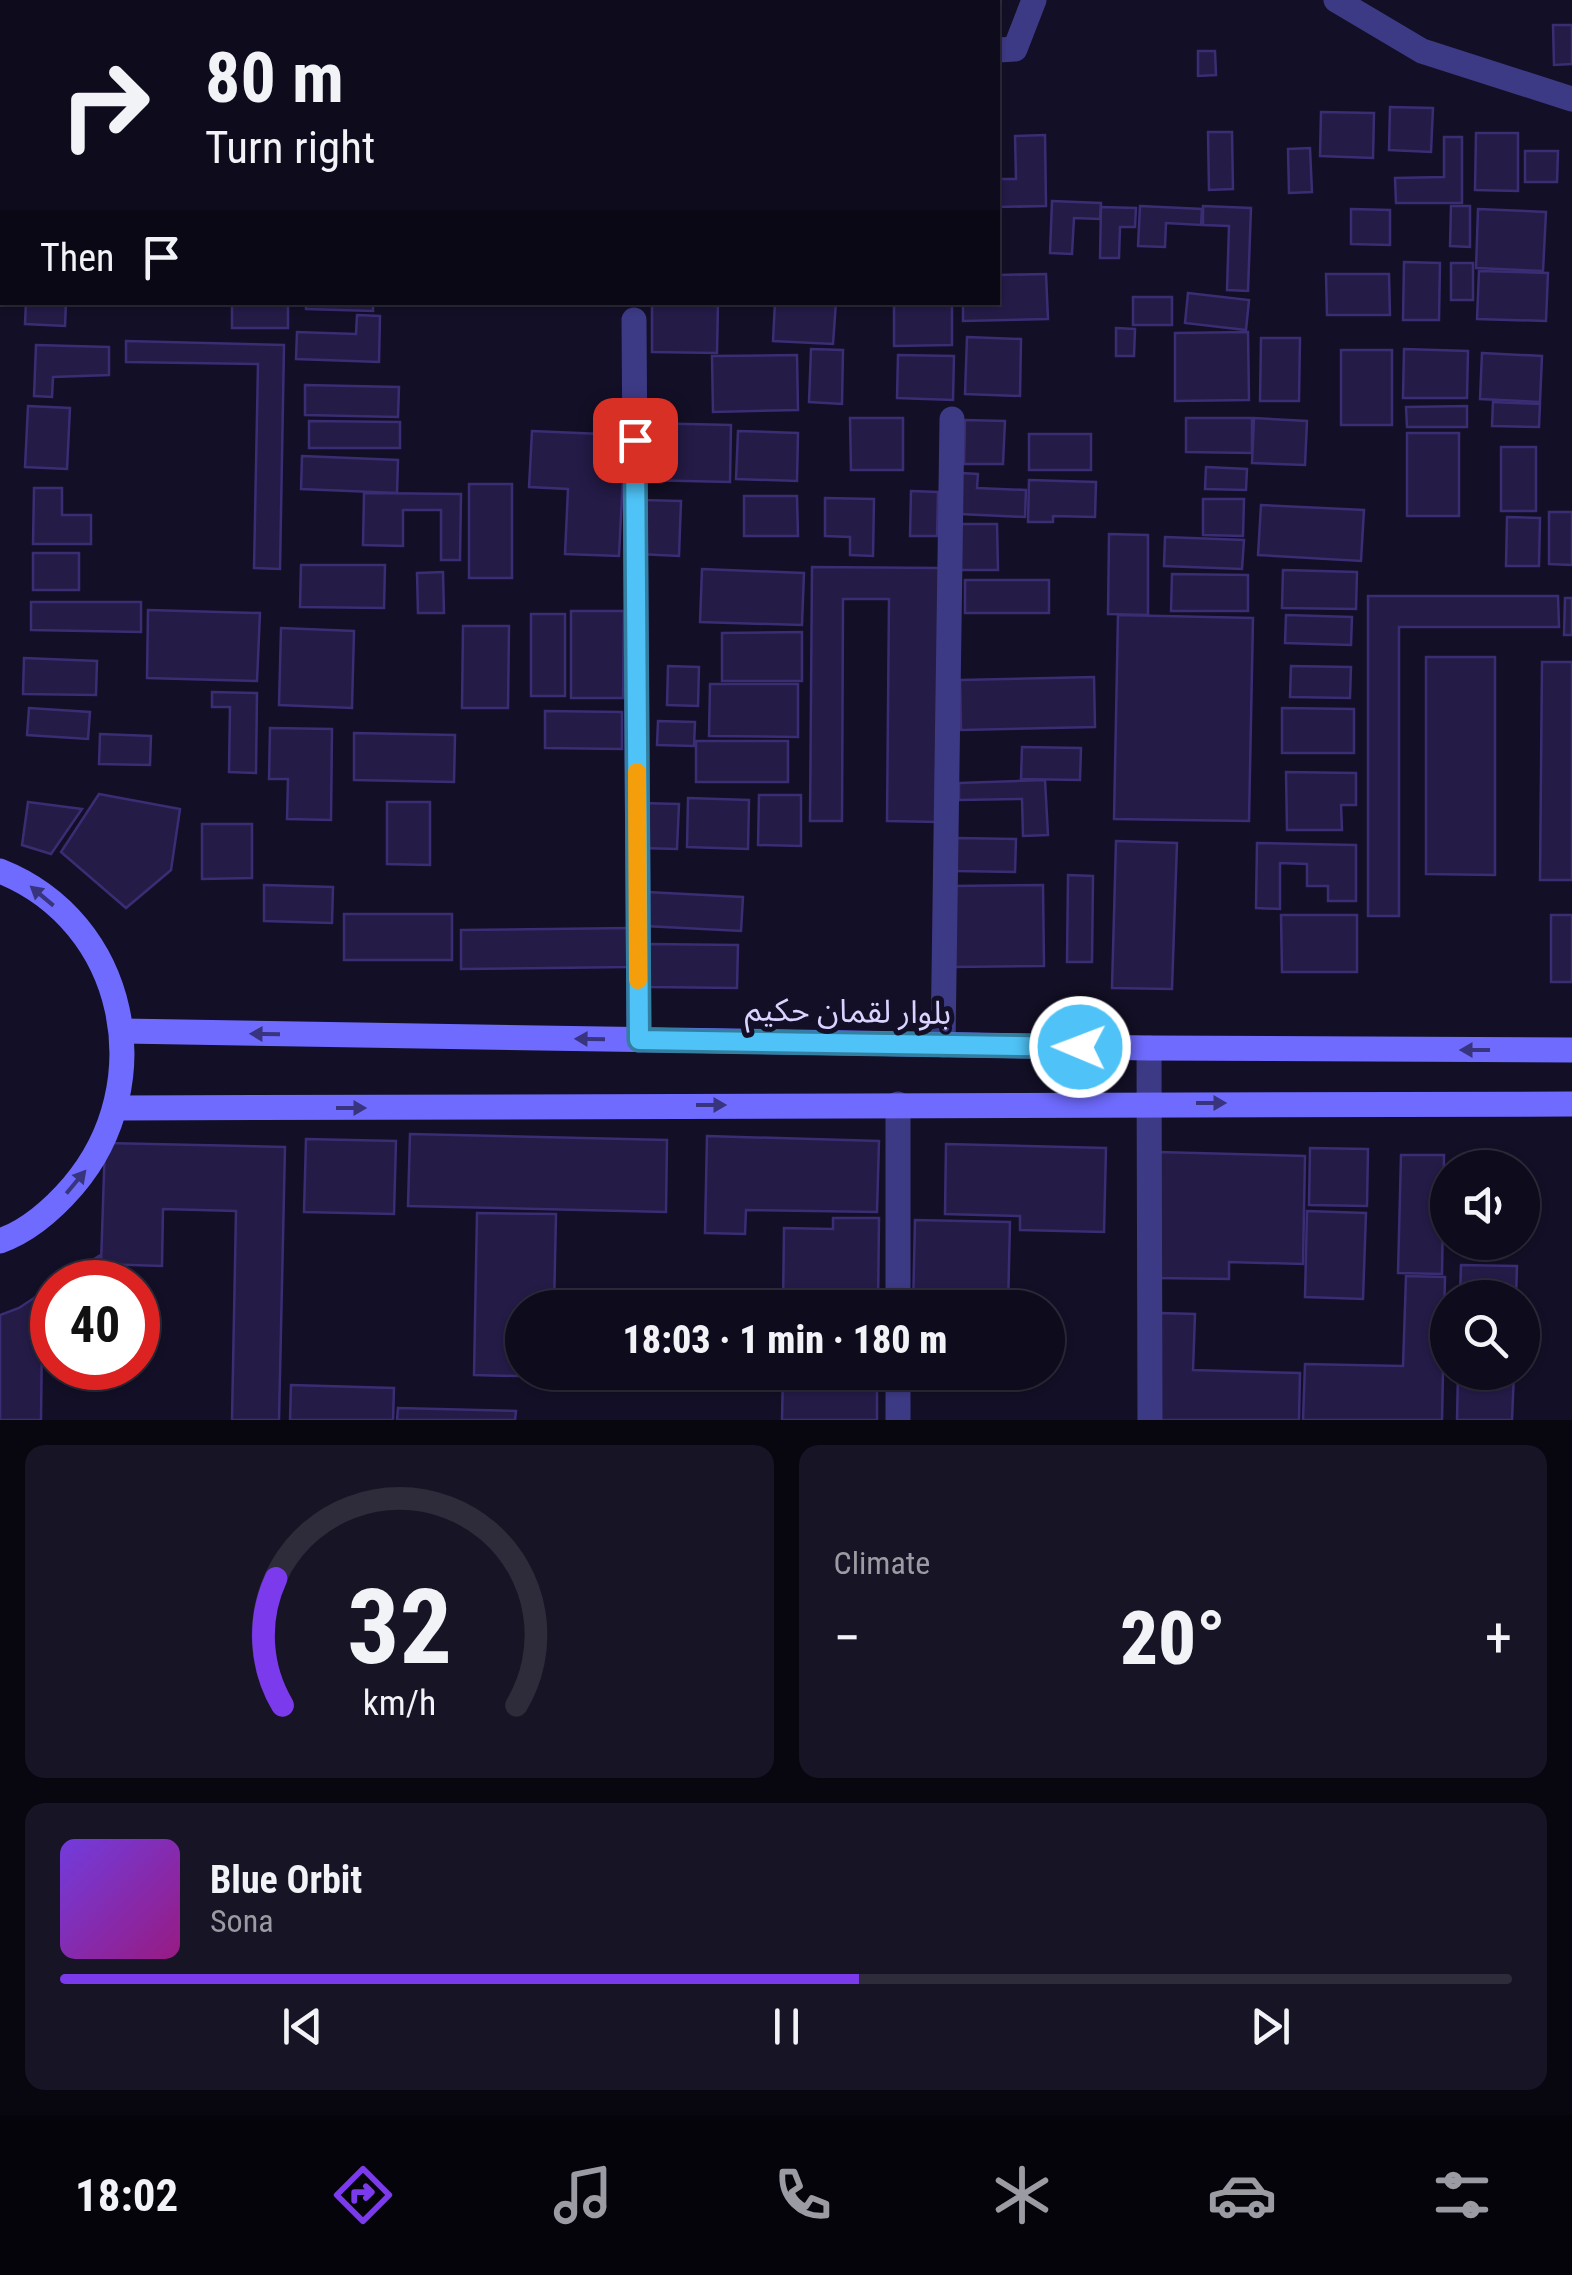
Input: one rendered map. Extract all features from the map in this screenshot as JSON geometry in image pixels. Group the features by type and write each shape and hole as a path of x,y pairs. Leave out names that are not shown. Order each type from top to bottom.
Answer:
{"street":[{"path":"1000,50 1014,49 1034,0"},
{"path":"1336,0 1422,51 1572,99"},
{"path":"634,320 639,1040"},
{"path":"943,1045 952,419"},
{"path":"0,871 26,882 72,921 106,972 123,1032 124,1070 117,1108 94,1162 55,1207 0,1241"},
{"name":"بلوار لقمان حکیم","path":"123,1032 1149,1048 1572,1050"},
{"path":"1149,1048 1150,1420"},
{"path":"117,1108 1149,1102 1572,1104"},
{"path":"898,1104 898,1290"},
{"path":"898,1390 898,1420"}],"building":[{"path":"1553,25 1572,25 1572,64 1554,65"},
{"path":"1198,51 1215,51 1216,75 1198,76"},
{"path":"1390,107 1433,108 1431,152 1389,150"},
{"path":"1321,112 1374,113 1373,158 1320,156"},
{"path":"1208,132 1232,132 1233,189 1209,190"},
{"path":"1476,133 1518,133 1518,191 1475,190"},
{"path":"1045,135 1046,206 1000,207 1000,179 1016,179 1015,136"},
{"path":"1444,137 1462,137 1462,203 1396,203 1395,178 1444,177"},
{"path":"1310,148 1312,192 1289,193 1288,149"},
{"path":"1525,151 1558,151 1557,182 1525,182"},
{"path":"1052,201 1101,203 1100,219 1074,218 1072,254 1050,253"},
{"path":"1140,206 1202,209 1201,225 1166,223 1165,247 1138,246"},
{"path":"1203,206 1251,208 1248,291 1227,290 1229,226 1203,225"},
{"path":"1451,206 1470,206 1470,247 1450,246"},
{"path":"1101,207 1136,208 1135,227 1120,227 1119,258 1100,258"},
{"path":"1351,209 1390,210 1390,245 1351,244"},
{"path":"1478,209 1546,212 1543,271 1476,268"},
{"path":"1404,262 1440,263 1439,320 1403,320"},
{"path":"1451,263 1473,263 1473,300 1451,300"},
{"path":"1479,271 1548,273 1546,321 1477,319"},
{"path":"1046,274 1048,319 963,321 963,305 1000,305 1000,275"},
{"path":"1326,274 1389,274 1390,315 1327,315"},
{"path":"1188,293 1249,300 1246,330 1185,323"},
{"path":"1133,297 1172,297 1172,325 1133,325"},
{"path":"26,305 66,305 65,326 25,324"},
{"path":"232,305 288,305 288,328 232,328"},
{"path":"306,305 373,305 373,311 306,309"},
{"path":"652,305 718,305 717,353 652,352"},
{"path":"775,305 836,305 833,344 773,341"},
{"path":"894,305 952,305 952,345 894,346"},
{"path":"357,315 380,316 379,362 296,359 297,332 356,334"},
{"path":"1116,328 1135,329 1134,356 1116,356"},
{"path":"1248,332 1249,400 1175,401 1175,333"},
{"path":"967,337 1021,339 1020,396 965,394"},
{"path":"1261,338 1300,338 1299,401 1260,401"},
{"path":"126,341 284,345 280,569 254,568 258,364 126,362"},
{"path":"36,345 109,347 109,375 53,377 52,397 34,396"},
{"path":"811,349 843,350 842,404 809,402"},
{"path":"1404,349 1468,351 1467,398 1403,398"},
{"path":"1341,350 1392,350 1392,425 1341,425"},
{"path":"1482,353 1542,356 1540,402 1480,399"},
{"path":"797,355 798,410 713,412 712,356"},
{"path":"898,355 954,356 953,400 897,398"},
{"path":"305,385 399,387 398,417 305,415"},
{"path":"1493,402 1540,404 1539,427 1492,426"},
{"path":"28,406 70,408 67,469 25,467"},
{"path":"1467,406 1467,427 1407,427 1406,407"},
{"path":"850,418 903,418 903,470 851,470"},
{"path":"1186,418 1252,418 1252,453 1186,452"},
{"path":"1254,418 1307,421 1305,465 1252,463"},
{"path":"965,420 1005,421 1003,464 964,464"},
{"path":"309,421 400,422 400,448 309,448"},
{"path":"643,423 731,425 730,482 642,480"},
{"path":"532,431 625,435 619,556 565,554 568,489 529,487"},
{"path":"738,431 798,433 797,481 736,479"},
{"path":"1407,433 1459,433 1459,516 1407,516"},
{"path":"1029,434 1091,434 1091,470 1029,470"},
{"path":"1501,447 1536,447 1536,511 1501,511"},
{"path":"302,456 398,460 397,493 301,489"},
{"path":"1206,467 1247,469 1246,490 1205,489"},
{"path":"961,473 978,474 977,488 1026,490 1025,517 960,514"},
{"path":"1029,480 1096,482 1095,517 1053,516 1053,522 1028,522"},
{"path":"469,484 512,484 512,578 469,578"},
{"path":"34,488 62,488 62,515 91,515 91,544 33,544"},
{"path":"911,491 938,492 937,536 910,536"},
{"path":"364,493 461,494 460,560 441,560 441,510 403,510 403,546 363,545"},
{"path":"744,496 797,496 798,536 744,536"},
{"path":"825,498 874,499 873,556 850,555 850,537 825,536"},
{"path":"1203,499 1244,499 1243,536 1203,535"},
{"path":"641,500 681,501 679,556 639,554"},
{"path":"1261,505 1364,510 1361,561 1258,555"},
{"path":"1549,512 1572,512 1572,565 1549,564"},
{"path":"1507,517 1540,518 1539,566 1506,566"},
{"path":"960,524 997,524 998,570 960,570"},
{"path":"1109,534 1148,535 1148,615 1108,614"},
{"path":"1165,537 1244,540 1242,569 1164,566"},
{"path":"33,553 79,553 79,590 33,590"},
{"path":"301,565 385,565 384,608 300,607"},
{"path":"812,567 940,568 938,822 887,821 889,599 843,599 842,821 810,821"},
{"path":"702,569 804,573 802,625 700,622"},
{"path":"1283,570 1357,572 1356,609 1282,608"},
{"path":"443,572 444,613 418,613 417,573"},
{"path":"1172,574 1248,575 1248,611 1171,611"},
{"path":"965,580 1049,580 1049,613 965,613"},
{"path":"1368,596 1558,596 1559,627 1399,627 1399,916 1368,916"},
{"path":"1565,598 1572,598 1572,635 1564,635"},
{"path":"31,602 141,602 141,632 31,630"},
{"path":"148,610 260,613 257,681 147,678"},
{"path":"571,611 624,611 623,698 571,698"},
{"path":"531,614 565,614 565,696 531,696"},
{"path":"1118,615 1253,618 1249,821 1114,819"},
{"path":"1286,615 1352,617 1351,645 1285,643"},
{"path":"463,626 509,626 508,708 462,708"},
{"path":"281,628 354,631 352,708 279,705"},
{"path":"802,632 802,681 722,681 722,633"},
{"path":"1426,657 1495,657 1495,875 1426,874"},
{"path":"24,658 97,661 96,695 23,694"},
{"path":"1542,662 1572,662 1572,880 1540,880"},
{"path":"668,666 699,667 698,706 667,705"},
{"path":"1291,666 1351,667 1350,698 1290,697"},
{"path":"1094,677 1095,727 961,730 960,680"},
{"path":"710,684 798,684 798,737 709,736"},
{"path":"212,692 257,693 256,773 229,772 230,707 212,707"},
{"path":"29,708 90,712 88,739 27,735"},
{"path":"1282,708 1354,709 1354,753 1282,753"},
{"path":"545,711 622,712 622,749 545,748"},
{"path":"658,721 695,722 694,746 657,745"},
{"path":"270,728 332,729 331,820 287,819 288,779 269,779"},
{"path":"354,733 455,735 454,782 354,780"},
{"path":"100,734 151,736 150,765 99,764"},
{"path":"696,741 788,741 788,782 696,782"},
{"path":"1022,747 1081,748 1080,780 1021,779"},
{"path":"1286,772 1356,773 1356,805 1341,805 1342,830 1287,830"},
{"path":"1045,780 1048,835 1023,836 1022,799 959,800 959,783"},
{"path":"99,794 180,809 171,870 126,908 61,852"},
{"path":"759,795 801,795 801,846 758,845"},
{"path":"688,798 749,800 748,849 687,847"},
{"path":"28,802 82,809 51,854 22,845"},
{"path":"387,802 430,802 430,865 387,864"},
{"path":"640,803 679,804 677,849 639,848"},
{"path":"202,824 252,824 252,878 202,879"},
{"path":"957,838 1016,839 1015,872 956,871"},
{"path":"1116,841 1177,843 1172,989 1112,988"},
{"path":"1257,843 1356,845 1356,901 1328,901 1328,886 1307,886 1307,864 1280,863 1280,909 1256,908"},
{"path":"1068,875 1093,876 1092,962 1067,962"},
{"path":"264,885 333,887 332,923 264,921"},
{"path":"1043,885 1044,966 952,967 951,886"},
{"path":"647,892 743,897 741,931 645,926"},
{"path":"344,914 452,914 452,960 344,960"},
{"path":"1281,915 1357,915 1357,972 1282,972"},
{"path":"1551,915 1572,915 1572,982 1551,982"},
{"path":"629,928 630,967 461,969 461,930"},
{"path":"650,944 738,945 737,988 649,987"},
{"path":"410,1134 667,1140 666,1212 408,1206"},
{"path":"707,1136 879,1141 877,1212 746,1210 745,1234 705,1233"},
{"path":"306,1139 396,1141 394,1214 304,1212"},
{"path":"105,1143 285,1147 279,1420 232,1420 236,1211 163,1209 162,1266 160,1260 101,1260"},
{"path":"946,1144 1106,1148 1104,1232 1020,1230 1020,1216 945,1214"},
{"path":"1310,1148 1368,1149 1367,1206 1309,1205"},
{"path":"1158,1152 1305,1156 1303,1264 1229,1262 1229,1279 1156,1278"},
{"path":"1401,1155 1430,1155 1430,1260 1442,1260 1442,1274 1398,1273"},
{"path":"1307,1211 1366,1213 1363,1299 1305,1297"},
{"path":"477,1213 556,1214 554,1290 505,1290 505,1376 474,1375"},
{"path":"833,1218 879,1218 878,1290 783,1290 784,1228 833,1229"},
{"path":"915,1220 1010,1222 1008,1290 913,1290"},
{"path":"1461,1265 1517,1266 1517,1280 1461,1280"},
{"path":"1406,1276 1445,1277 1430,1280 1430,1390 1443,1390 1442,1420 1303,1420 1305,1364 1403,1366"},
{"path":"30,1301 30,1390 41,1390 41,1420 0,1420 0,1315"},
{"path":"1160,1313 1195,1314 1193,1370 1300,1373 1299,1420 1157,1420"},
{"path":"291,1385 394,1388 393,1420 290,1420"},
{"path":"783,1390 877,1390 877,1420 782,1420"},
{"path":"1458,1390 1513,1390 1512,1420 1457,1420"},
{"path":"398,1408 516,1411 515,1420 397,1420"}],"slow traffic":[{"path":"637,772 638,980"}],"route":[{"path":"635,440 639,1040 1080,1047"}]}
